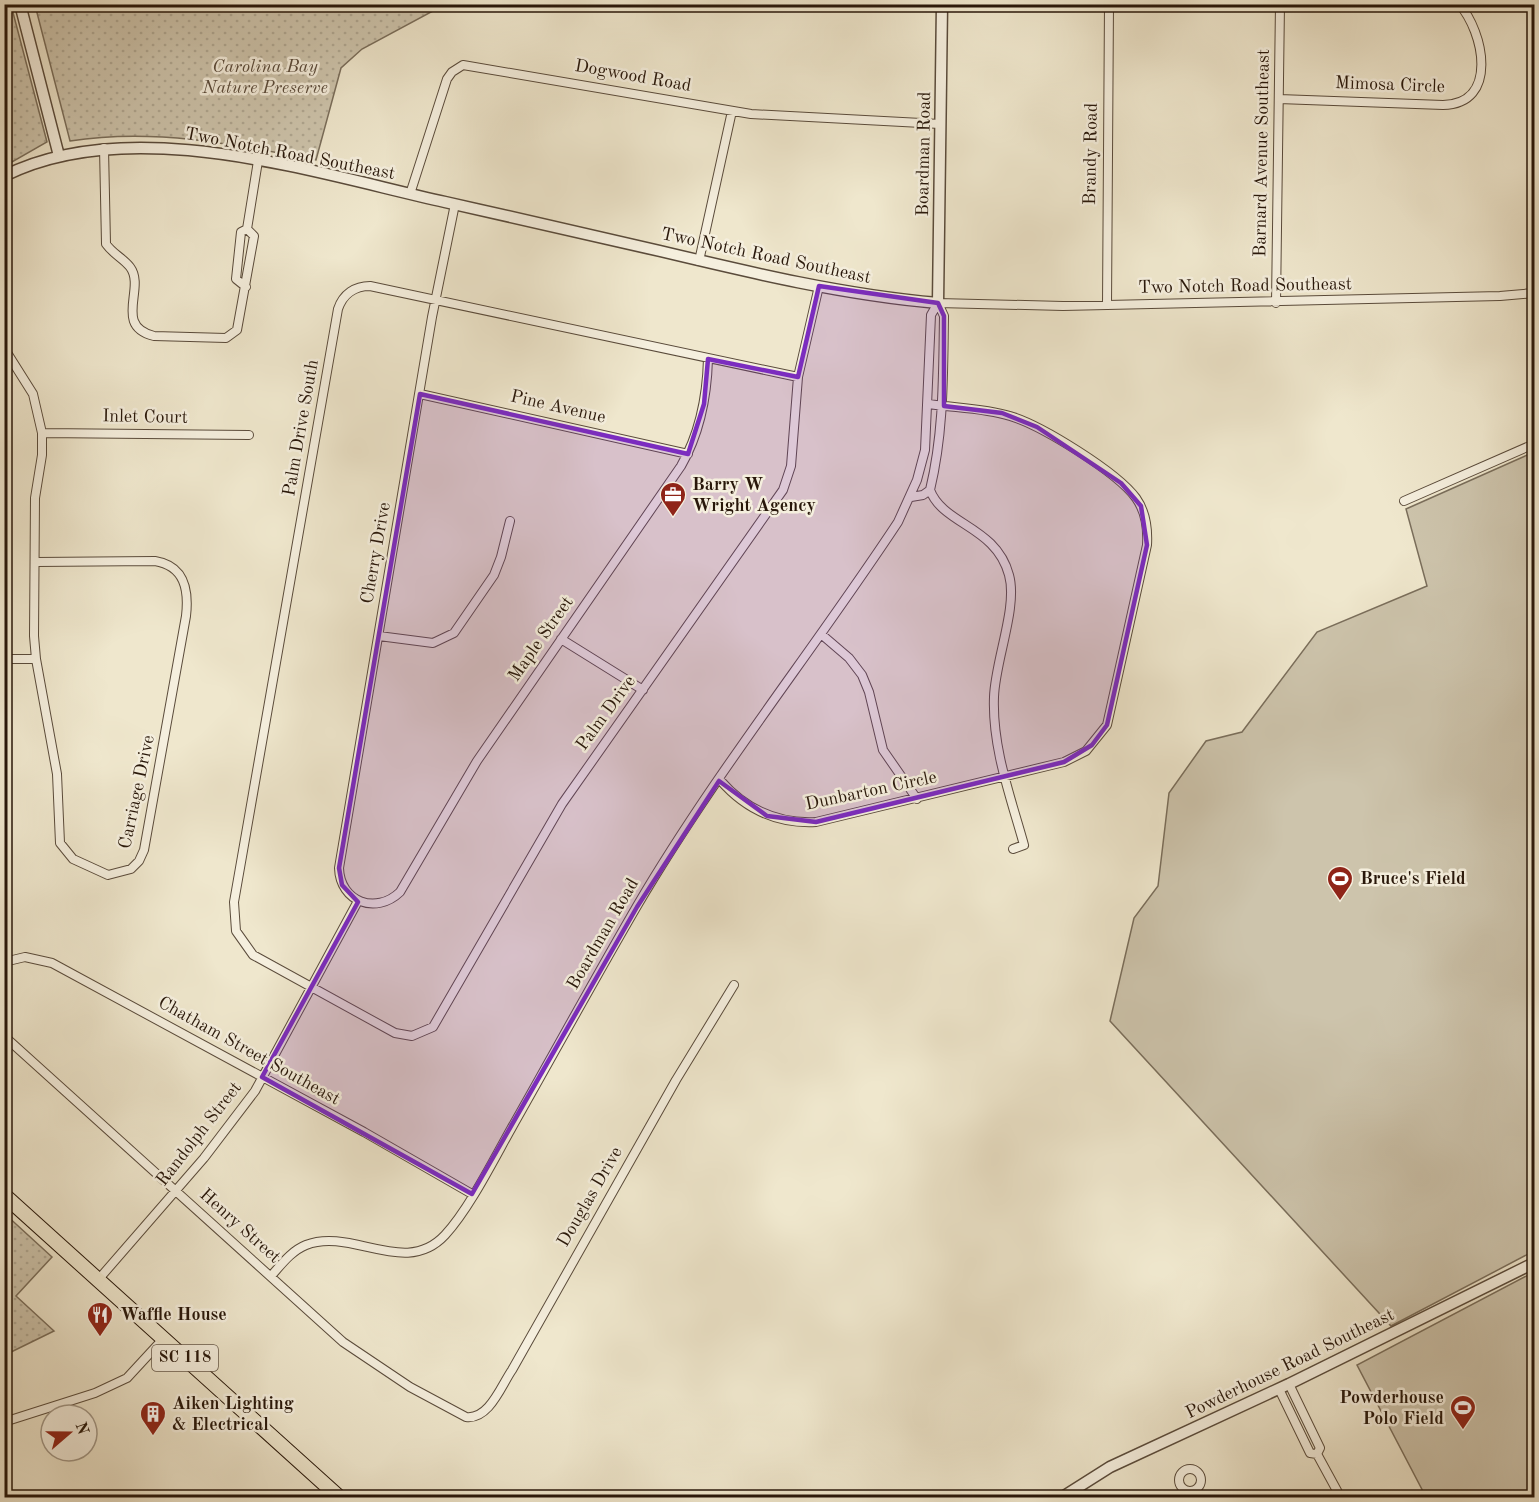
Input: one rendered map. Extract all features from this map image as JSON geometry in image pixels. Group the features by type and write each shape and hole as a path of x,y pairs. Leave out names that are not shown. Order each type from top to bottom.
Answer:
{"main road":[{"name":"SC 118","path":"4,1195 340,1497"}],"street":[{"path":"20,4 59,156"},
{"name":"Boardman Road","path":"930,490 944,406 944,316 938,303 942,4"},
{"name":"Brandy Road","path":"1107,305 1109,4"},
{"name":"Barnard Avenue Southeast","path":"1276,303 1280,4"},
{"name":"Mimosa Circle","path":"1279,99 1443,105 1461,102 1478,84 1482,58 1473,24 1459,4"},
{"name":"Dogwood Road","path":"410,194 447,79 452,72 463,65 732,111 791,117 940,124"},
{"path":"699,261 732,111"},
{"path":"104,148 104,236 113,254 130,267 133,276 132,319 144,333 226,338 233,336 237,330 254,236 247,229 258,161"},
{"name":"Two Notch Road Southeast","path":"4,176 59,156 104,148 166,148 258,161 819,286 938,303 1107,305 1276,303 1534,294"},
{"name":"Cherry Drive","path":"358,901 342,885 339,868 436,299 455,204"},
{"name":"Palm Drive South","path":"312,987 257,958 248,950 236,931 233,909 336,320 342,300 360,287 370,286 798,377"},
{"name":"Palm Drive","path":"312,987 395,1033 418,1035 433,1026 562,804 783,490 791,466 798,377 819,286"},
{"name":"Boardman Road","path":"271,1276 292,1254 307,1245 321,1241 354,1244 398,1254 427,1248 446,1235 472,1194 637,906 720,780 898,522 910,497 925,450 929,404 931,315 938,303"},
{"name":"Carriage Drive","path":"4,348 33,394 42,433 42,455 34,498 36,656 57,774 60,843 73,859 103,874 126,872 139,861 144,850 186,616 187,586 177,571 167,564 155,561 36,561"},
{"name":"Maple Street","path":"358,901 381,904 400,892 477,761 688,454 704,404 708,359"},
{"name":"Pine Avenue","path":"420,394 688,454"},
{"name":"Dunbarton Circle","path":"720,780 752,808 789,822 827,821 1072,759 1092,745 1107,725 1147,545 1147,529 1141,506 1126,487 1047,433 1002,413 929,404"},
{"name":"Inlet Court","path":"42,433 249,435"},
{"path":"1404,501 1534,444"},
{"path":"910,497 923,495 930,490 939,504 988,538 999,552 1010,576 1011,600 996,670 994,700 996,729 1024,846 1013,849"},
{"path":"379,636 427,643 444,639 454,633 494,575 510,521"},
{"path":"821,634 849,658 862,675 869,692 882,750 917,799"},
{"path":"561,639 643,690"},
{"path":"4,653 36,656"},
{"path":"4,658 36,656"},
{"name":"Randolph Street","path":"98,1280 222,1137 262,1077 358,901"},
{"name":"Chatham Street Southeast","path":"4,962 25,957 52,963 472,1194"},
{"name":"Douglas Drive","path":"470,1418 485,1412 512,1370 676,1080 734,985"},
{"name":"Henry Street","path":"4,1036 357,1353 410,1387 470,1418"},
{"name":"Powderhouse Road Southeast","path":"1061,1497 1096,1474 1284,1386 1534,1263"},
{"path":"4,1422 95,1393 127,1378 164,1339"},
{"path":"1284,1386 1320,1448 1317,1454 1341,1497"}],"highlighted area":[{"path":"819,286 938,303 944,316 944,406 1002,413 1037,427 1121,483 1141,506 1147,545 1107,725 1092,745 1064,762 816,822 767,816 719,781 637,907 472,1194 262,1077 358,902 342,885 339,868 420,394 688,454 704,404 708,359 798,377"}],"green space":[{"name":"Carolina Bay Nature Preserve","path":"429,4 433,11 362,49 341,68 316,160 255,148 163,137 101,137 70,141 35,5"},
{"path":"4,5 11,5 47,142 5,166"},
{"name":"Bruce's Field","path":"1534,452 1534,1251 1391,1326 1110,1021 1134,918 1158,886 1169,793 1206,741 1242,732 1317,632 1427,586 1406,509"},
{"path":"5,1214 52,1257 16,1296 54,1331 5,1355"},
{"name":"Powderhouse Polo Field","path":"1534,1272 1534,1497 1426,1497 1357,1365"}],"place":[{"name":"Barry W Wright Agency","path":"673,518"},
{"name":"Bruce's Field","path":"1340,902"},
{"name":"Waffle House","path":"100,1338"},
{"name":"Powderhouse Polo Field","path":"1463,1431"},
{"name":"Aiken Lighting & Electrical","path":"153,1437"}]}
